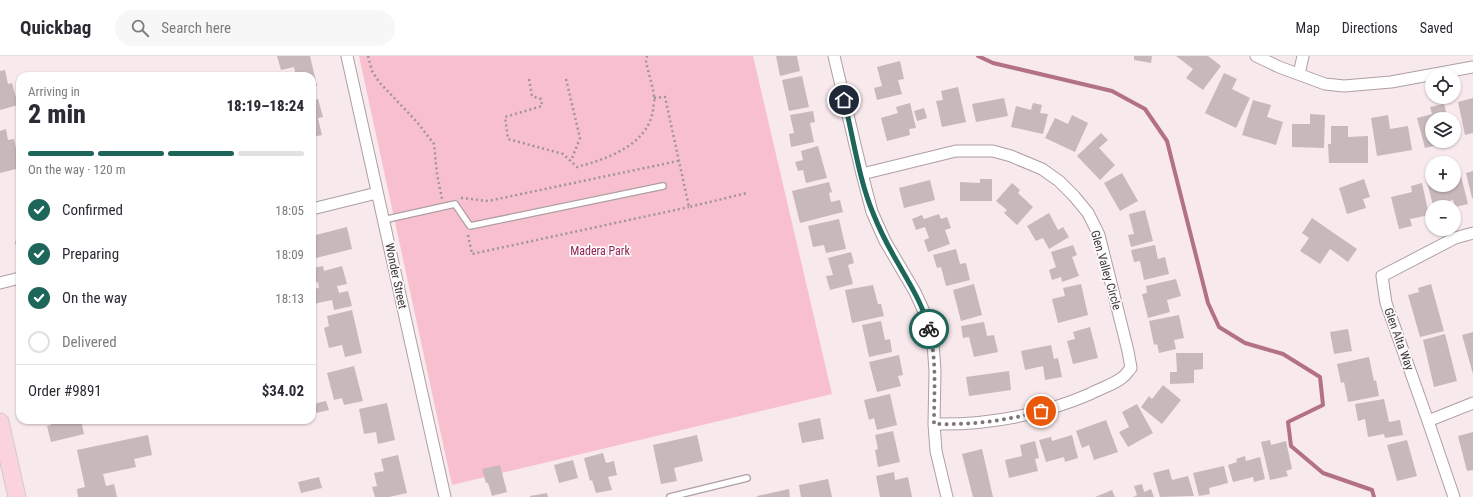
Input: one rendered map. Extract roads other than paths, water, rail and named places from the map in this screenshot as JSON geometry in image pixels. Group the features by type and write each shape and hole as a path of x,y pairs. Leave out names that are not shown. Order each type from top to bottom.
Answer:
{"main road":[{"path":"0,422 17,497"}],"street":[{"name":"Wonder Street","path":"347,56 444,497"},
{"path":"834,56 872,212 885,241 915,292 926,316 933,342 935,371 934,424 936,451 947,497"},
{"path":"1256,56 1279,67 1325,84 1344,86 1392,82 1473,66"},
{"path":"1299,74 1302,56"},
{"name":"Glen Valley Circle","path":"862,174 956,151 993,151 1011,156 1042,169 1059,181 1088,213 1099,235 1131,368 1123,378 1065,405 1030,415 992,422 962,425 934,424"},
{"path":"316,207 377,193"},
{"name":"Glen Alta Way","path":"1454,497 1386,303 1382,276 1455,238 1473,233"},
{"path":"0,283 16,279"},
{"path":"1428,421 1473,403"}],"lane":[{"path":"383,220 455,204 470,226 663,186"},
{"path":"670,497 747,478"}],"waterway":[{"path":"978,56 993,63 1112,91 1145,109 1167,141 1208,303 1219,327 1245,343 1283,354 1320,377 1323,405 1288,422 1291,446 1323,473 1372,490 1374,497"}],"park label":[{"name":"Madera Park","path":"600,251"}]}
